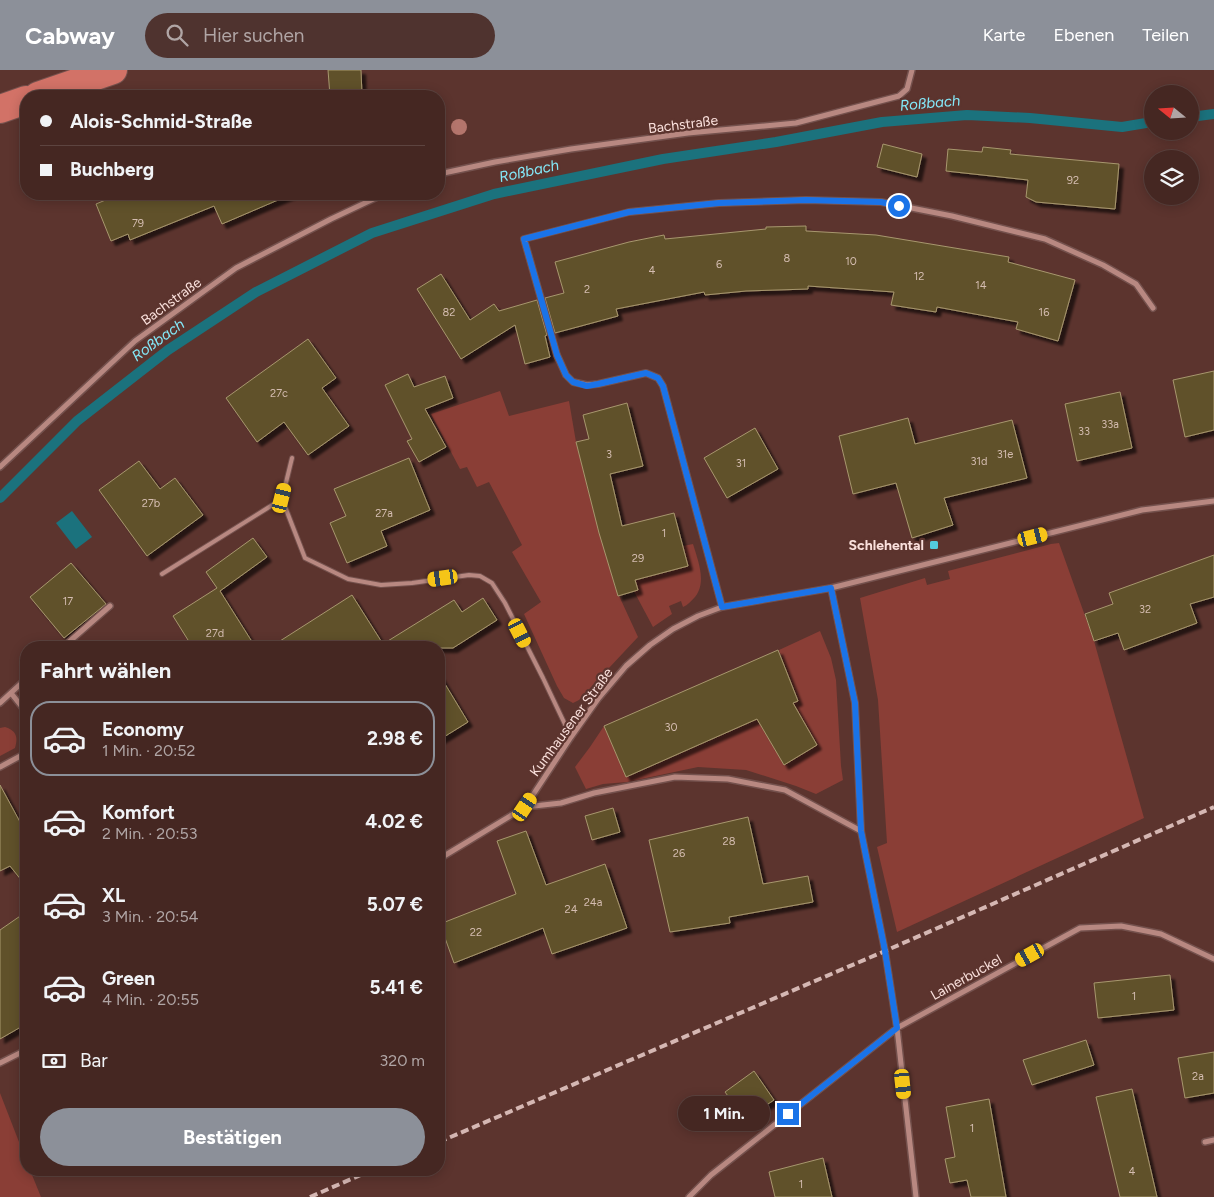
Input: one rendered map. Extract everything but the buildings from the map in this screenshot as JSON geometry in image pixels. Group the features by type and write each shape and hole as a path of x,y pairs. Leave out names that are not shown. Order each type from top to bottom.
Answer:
{"main road":[{"path":"55,90 113,70"},
{"path":"0,109 20,102"}],"street":[{"name":"Bachstraße","path":"445,173 495,162 571,150 688,134 796,123 899,96 907,89 912,70"},
{"name":"Bachstraße","path":"0,467 135,341 236,268 371,200"},
{"path":"722,607 663,386 658,378 646,373 587,386 573,382 566,375 557,355 524,239 629,212 719,203 806,200 881,202 952,216 1045,239 1103,265 1136,284 1153,308"},
{"name":"Kumhausener Straße","path":"525,807 570,737 598,699 626,666 646,648 674,629 698,616 722,607 831,588 1142,510 1214,501"},
{"path":"831,588 855,703 861,831 885,951 897,1028 916,1197"},
{"path":"70,641 110,606"},
{"path":"0,703 20,685"},
{"path":"11,693 20,704"},
{"path":"0,767 20,757"},
{"name":"Kumhausener Straße","path":"445,855 525,807 561,803 594,793 675,777 728,779 785,790 861,831"},
{"name":"Lainerbuckel","path":"689,1197 711,1175 897,1028 1080,928 1121,926 1161,934 1214,959"},
{"path":"0,1063 20,1053"},
{"path":"1205,1142 1214,1140"}],"lane":[{"path":"292,458 282,498 304,558 348,579 381,585 412,583 469,575 480,576 492,584 510,611 570,737"},
{"path":"162,574 282,498"}],"shaded area":[{"path":"500,391 509,416 569,401 576,442 615,587 638,637 579,700 573,703 564,698 557,686 524,614 541,602 512,552 522,545 489,482 477,487 467,467 460,469 431,414"},
{"path":"1059,543 1094,641 1144,818 897,932 877,847 887,843 878,700 860,598 925,578 927,585 950,579 948,571"},
{"path":"693,544 701,578 699,591 683,607 681,601 669,606 672,614 653,627 629,582 688,566 683,546"},
{"path":"820,631 831,658 836,680 843,780 816,794 746,770 698,767 627,782 603,784 586,789 575,767 604,726 627,777 798,701 779,650"},
{"path":"5,727 16,735 16,744 15,748 0,756 0,728"},
{"path":"0,1093 20,1145 20,1176 32,1176 41,1197 0,1197"}],"water":[{"path":"72,511 92,537 76,549 56,523"}],"waterway":[{"name":"Roßbach","path":"1199,116 1214,114"},
{"name":"Roßbach","path":"0,498 77,421 168,350 256,292 372,233 494,194 663,159 776,142 882,122 967,115 1030,118 1122,127 1144,123"}],"railway":[{"path":"445,1139 885,951 1214,807"},
{"path":"310,1197 358,1176"}],"place":[{"name":"Schlehental","path":"934,545"}],"route":[{"path":"788,1114 897,1028 885,951 861,831 855,703 831,588 722,607 663,386 658,378 646,373 587,386 573,382 566,375 557,355 524,239 629,212 719,203 806,200 881,202 899,206"}]}
